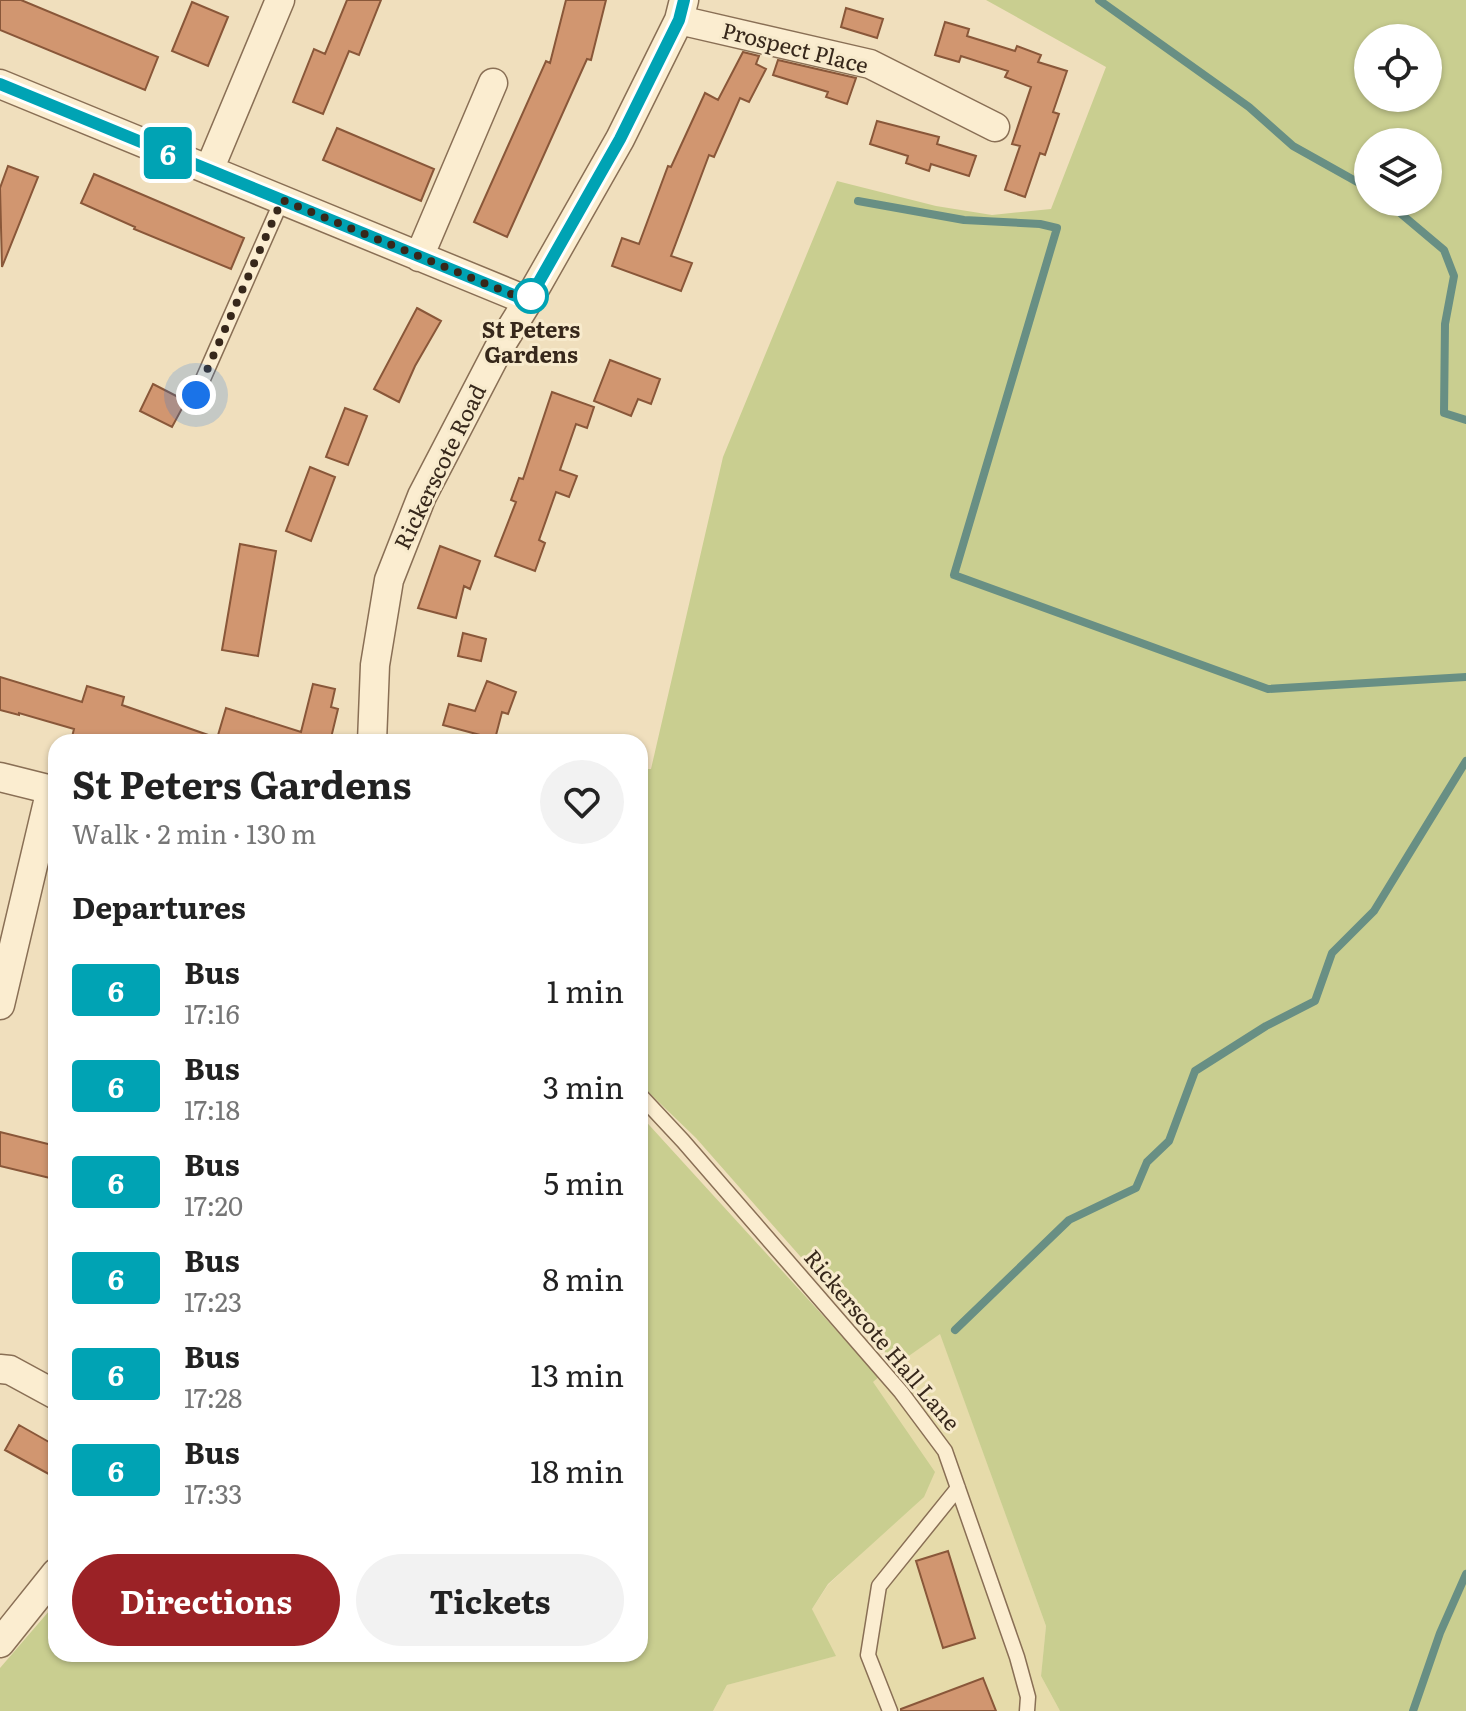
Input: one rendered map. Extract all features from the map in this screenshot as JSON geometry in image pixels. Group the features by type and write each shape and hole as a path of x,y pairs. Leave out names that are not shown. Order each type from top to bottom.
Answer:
{"street":[{"path":"209,170 280,0"},
{"name":"Prospect Place","path":"681,10 870,64 995,127"},
{"name":"Rickerscote Road","path":"372,734 375,665 389,580 422,496 499,348 620,139 681,10"},
{"path":"419,257 493,83"},
{"path":"0,84 528,301"},
{"path":"0,777 48,789"},
{"path":"0,1005 48,810"},
{"path":"0,1369 10,1370 48,1391"},
{"path":"0,1643 48,1583"}],"lane":[{"path":"196,395 282,200"},
{"name":"Rickerscote Hall Lane","path":"648,1104 901,1392 945,1451 1017,1657 1028,1697 1027,1711"},
{"path":"890,1711 868,1655 879,1586 958,1488"}],"shaded area":[{"path":"940,1333 1046,1626 1041,1676 1060,1711 713,1711 727,1685 835,1656 812,1609 828,1585 866,1549 873,1382"}],"green space":[{"path":"986,0 1466,0 1466,1711 1060,1711 1041,1676 1046,1626 940,1334 896,1365 696,1138 648,1092 648,769 651,769 723,457 837,181 936,206 992,215 1051,209 1106,67"},
{"path":"648,1124 879,1377 873,1382 935,1472 924,1497 828,1584 812,1609 836,1656 727,1685 713,1711 0,1711 0,1668 48,1612 48,1662 648,1662"}],"building":[{"path":"0,0 21,0 158,57 145,90 0,30"},
{"path":"347,0 381,0 359,55 349,51 323,114 293,102 314,49 325,54"},
{"path":"566,0 606,0 591,60 587,59 507,237 474,222 546,61 550,63"},
{"path":"192,2 228,17 208,66 172,51"},
{"path":"846,8 883,19 877,38 841,27"},
{"path":"945,22 969,29 967,36 1015,51 1017,46 1041,55 1038,62 1067,71 1053,112 1059,114 1045,155 1040,153 1025,197 1005,190 1020,146 1012,144 1031,87 1005,77 1008,71 961,56 959,62 935,55"},
{"path":"743,52 759,56 756,64 766,69 749,102 740,98 714,157 709,155 671,256 692,263 681,291 612,266 622,238 639,244 668,166 671,167 705,93 718,100"},
{"path":"778,60 856,78 847,104 826,97 828,92 773,75"},
{"path":"877,121 939,137 937,144 976,156 969,176 931,164 929,171 906,163 908,156 870,144"},
{"path":"337,128 434,169 421,201 323,160"},
{"path":"8,166 38,177 2,267 0,188"},
{"path":"94,174 244,238 231,269 134,229 81,203"},
{"path":"417,308 441,321 399,402 374,389"},
{"path":"610,360 660,379 651,404 638,399 631,416 594,401"},
{"path":"153,384 186,401 172,427 140,411"},
{"path":"552,392 594,407 587,428 576,424 560,470 577,476 569,497 556,492 539,540 545,543 535,571 495,556 516,502 511,500 519,478 523,479"},
{"path":"345,408 367,416 348,465 326,457"},
{"path":"310,467 335,477 311,541 286,531"},
{"path":"240,544 276,551 258,656 222,650"},
{"path":"440,546 480,561 470,589 464,586 456,618 418,608"},
{"path":"463,633 486,639 481,661 458,656"},
{"path":"0,677 82,702 87,686 124,697 122,705 205,734 73,734 74,729 0,710"},
{"path":"487,681 516,692 508,714 502,712 496,734 476,734 443,725 449,704 475,711"},
{"path":"313,684 335,689 331,707 338,709 332,734 218,734 226,708 301,732"},
{"path":"0,1132 48,1144 48,1178 0,1166"},
{"path":"19,1425 48,1441 48,1474 5,1450"},
{"path":"948,1551 975,1638 943,1648 916,1561"},
{"path":"983,1678 996,1711 901,1711 901,1709"}],"waterway":[{"path":"1099,0 1249,107 1293,146 1354,180"},
{"path":"858,201 964,220 1040,224 1057,228 954,575 1268,689 1466,677"},
{"path":"1404,216 1444,250 1454,276 1445,324 1444,413 1466,420"},
{"path":"955,1330 1069,1220 1136,1188 1147,1162 1169,1141 1195,1071 1266,1026 1315,1001 1332,953 1374,911 1466,761"},
{"path":"1413,1711 1440,1633 1466,1574"}],"bus line":[{"name":"6","path":"0,84 528,301 620,139 679,20 684,0"}],"place":[{"name":"St Peters Gardens","path":"531,296"}],"route":[{"path":"196,395 282,200 528,301 531,296"}]}
